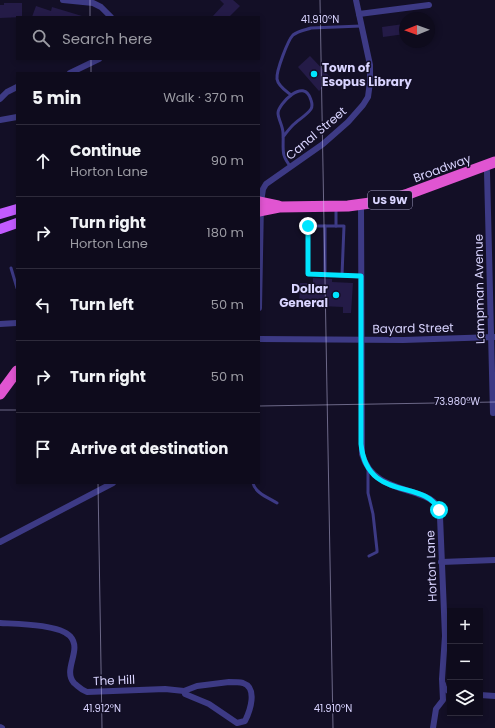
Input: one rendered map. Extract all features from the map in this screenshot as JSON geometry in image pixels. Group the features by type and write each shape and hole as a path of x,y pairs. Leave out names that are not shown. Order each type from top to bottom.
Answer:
{"highway":[{"name":"Broadway","path":"260,206 361,205 385,201 490,164"},
{"path":"0,394 16,372"}],"main road":[{"path":"0,214 16,209"},
{"path":"0,229 16,223"}],"street":[{"path":"62,0 93,3 101,7 110,16"},
{"name":"Canal Street","path":"260,206 263,189 266,184 291,168 323,144 348,122 368,97 370,65 356,0"},
{"path":"359,14 429,5"},
{"path":"72,72 97,60"},
{"path":"0,99 7,92 16,88"},
{"path":"1,118 16,117"},
{"name":"Lampman Avenue","path":"490,164 487,172 493,337 493,413"},
{"path":"361,205 361,444 362,454 368,468"},
{"path":"0,324 16,323"},
{"name":"Bayard Street","path":"260,339 361,340 493,337"},
{"name":"Horton Lane","path":"368,468 378,478 385,482 428,498 437,505 440,517 445,636 442,684 443,700 436,709 433,728"},
{"path":"0,542 110,484"},
{"path":"441,562 495,560"},
{"name":"The Hill","path":"0,623 43,626 65,632 71,637 74,646 74,654 69,673 71,679 81,690 87,692 165,689 184,691 197,686 241,682 247,685 251,692 252,702 250,713 245,721 237,723 209,704 185,694 184,691"},
{"path":"442,684 447,690"},
{"path":"483,695 495,696"}],"lane":[{"path":"291,95 282,87 277,79 277,73 288,42 292,36 310,28 361,26"},
{"path":"283,137 311,108 311,98 304,91 298,90 291,95 280,108 278,113 283,126 282,144 283,155 291,168"},
{"path":"336,206 336,226"},
{"path":"342,275 344,226 308,226 308,274 361,276"},
{"path":"325,226 325,275"},
{"path":"11,268 16,283"},
{"path":"368,468 368,493 373,514 377,550 377,552 369,556"},
{"path":"253,484 254,487 260,493 277,503"}],"building":[{"path":"220,0 233,0 240,6 230,16 213,16 224,4"},
{"path":"4,3 22,3 22,16 0,18 0,5 4,5"},
{"path":"36,6 51,11 52,7 82,16 32,16"},
{"path":"399,25 399,35 383,37 382,27"},
{"name":"Town of Esopus Library","path":"310,56 332,79 319,91 298,67"},
{"path":"313,278 332,279 332,282 353,283 351,313 343,313 343,307 299,305 300,283 313,283"}],"place":[{"name":"Town of Esopus Library","path":"314,74"},
{"name":"Dollar General","path":"336,295"}],"route":[{"path":"308,226 308,274 361,276 361,444 364,461 368,468 378,478 393,486 428,498 437,505 439,510"}]}
